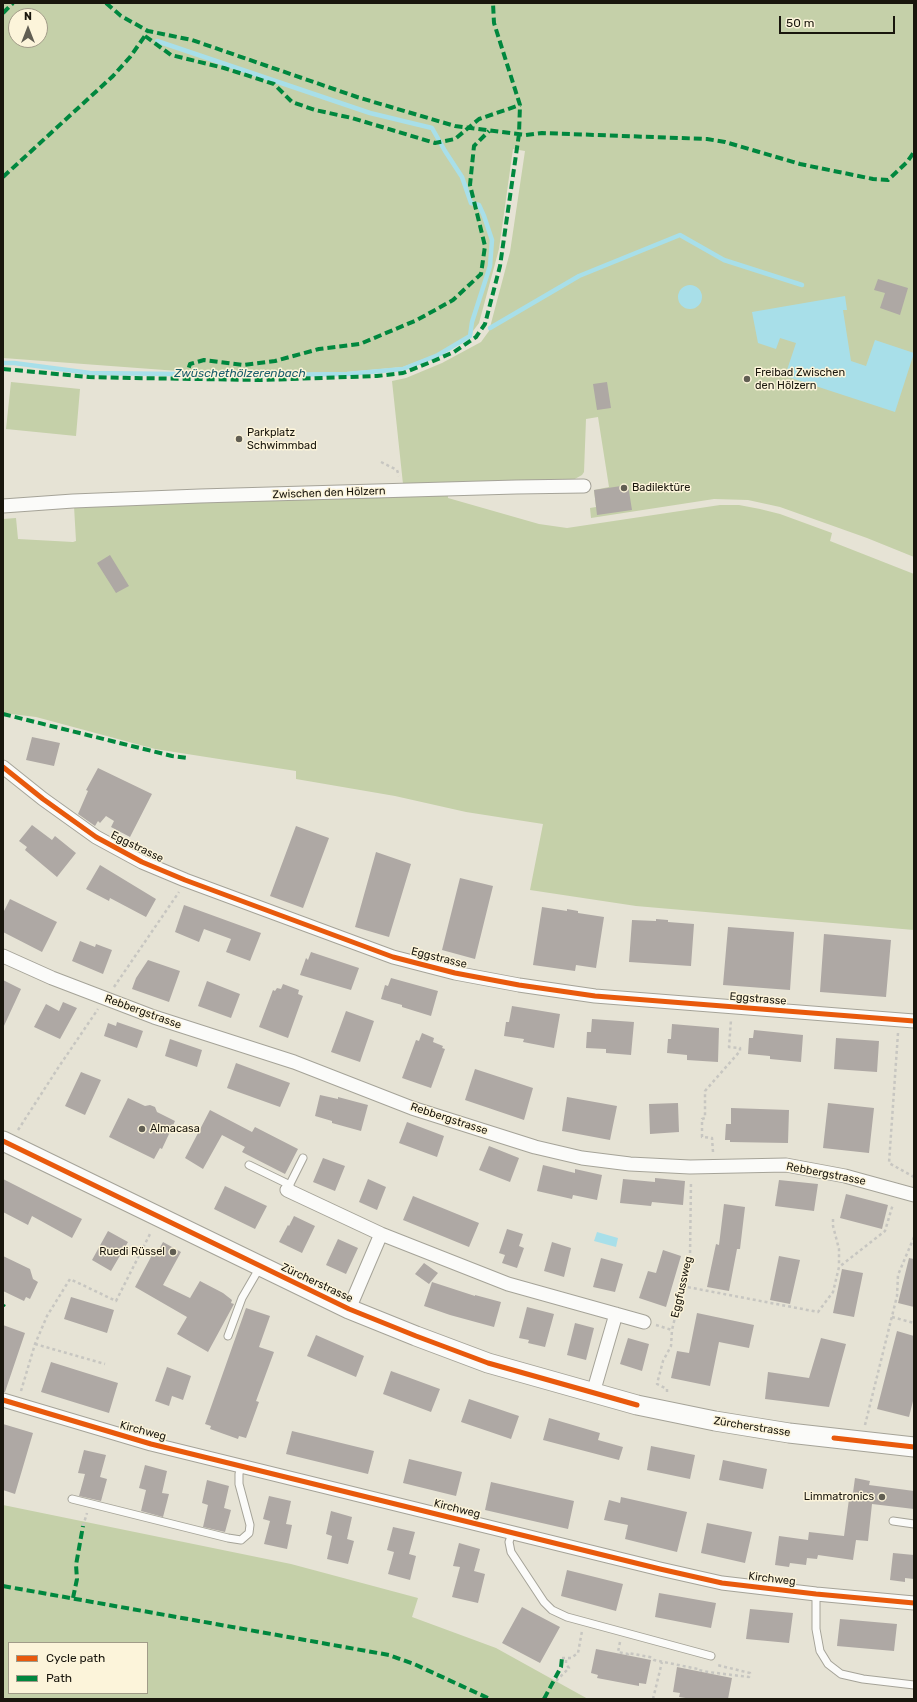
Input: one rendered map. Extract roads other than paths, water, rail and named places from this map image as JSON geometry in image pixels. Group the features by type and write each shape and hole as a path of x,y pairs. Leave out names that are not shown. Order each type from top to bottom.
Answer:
{"main road":[{"name":"Zürcherstrasse","path":"9,1137 260,1266 349,1309 416,1336 488,1362 593,1393 670,1412 736,1425 789,1433 914,1447"}],"street":[{"name":"Zwischen den Hölzern","path":"3,506 73,501 402,490 584,486"},
{"name":"Eggstrasse","path":"3,768 43,800 96,837 142,862 185,880 393,957 455,973 519,985 595,996 914,1021"},
{"name":"Rebbergstrasse","path":"3,956 103,1002 294,1062 412,1108 535,1147 582,1158 630,1164 690,1167 786,1165 845,1176 914,1195"},
{"path":"288,1188 381,1234 508,1284 644,1322"},
{"name":"Zürcherstrasse","path":"349,1309 381,1234"},
{"path":"593,1393 616,1314"},
{"name":"Kirchweg","path":"3,1400 150,1444 722,1583 816,1594 914,1603"}],"lane":[{"path":"249,1165 288,1188 303,1158"},
{"path":"228,1336 242,1298 260,1266"},
{"path":"72,1499 241,1540 249,1533 250,1525 239,1484 241,1466"},
{"path":"894,1521 914,1524"},
{"path":"512,1533 510,1542 511,1552 544,1602 552,1610 561,1615 584,1622 711,1656"},
{"path":"816,1594 816,1629 820,1651 828,1664 841,1674 856,1678 914,1685"}],"water":[{"path":"690,285 698,289 702,297 698,305 690,309 682,305 678,297 682,289"},
{"path":"845,296 847,310 843,310 851,361 866,366 875,340 914,353 895,412 785,376 796,343 780,338 776,349 758,343 752,312"},
{"path":"597,1232 618,1238 616,1247 594,1241"}],"waterway":[{"path":"3,363 14,363 90,373 262,375 347,374 403,369 438,355 470,336 472,322 490,266 492,240 479,205 471,203 462,177 432,128 370,113 157,41"},
{"name":"Zwüschethölzerenbach","path":"490,328 579,276 680,235 724,260 802,285"}],"place":[{"name":"Freibad Zwischen den Hölzern","path":"747,379"},
{"name":"Parkplatz Schwimmbad","path":"239,439"},
{"name":"Badilektüre","path":"624,488"},
{"name":"Almacasa","path":"142,1129"},
{"name":"Ruedi Rüssel","path":"173,1252"},
{"name":"Limmatronics","path":"882,1497"}]}
